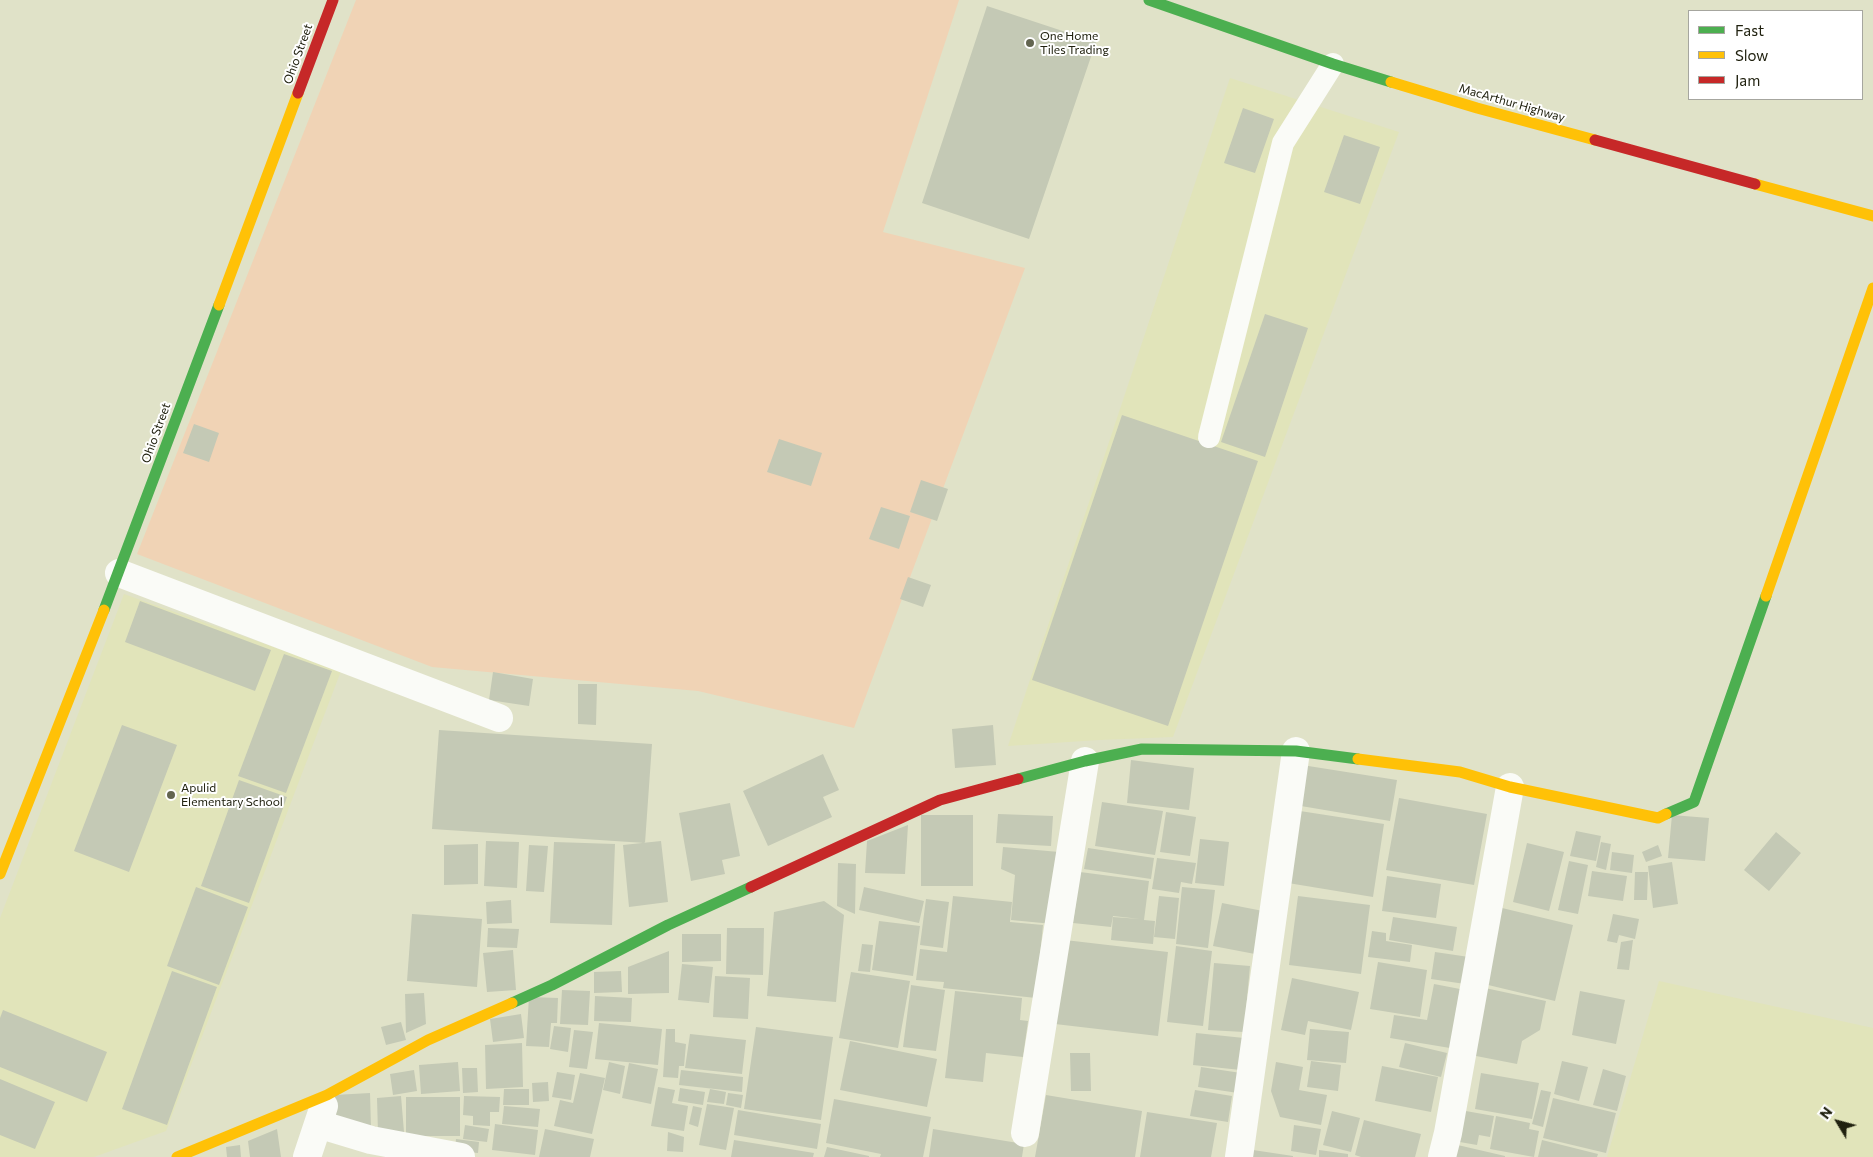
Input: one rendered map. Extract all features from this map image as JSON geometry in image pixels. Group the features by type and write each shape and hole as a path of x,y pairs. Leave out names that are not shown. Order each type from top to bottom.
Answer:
{"main road":[{"name":"Ohio Street","path":"0,874 119,573 333,0"},
{"name":"MacArthur Highway","path":"1149,0 1333,64 1477,108 1873,216"},
{"path":"177,1157 328,1095 428,1040 552,985 668,925 940,800 1085,761 1142,749 1296,751 1460,772 1510,787 1658,818 1694,802 1873,288"}],"street":[{"path":"119,573 499,718"},
{"path":"1239,1157 1296,751"},
{"path":"1025,1133 1085,761"},
{"path":"1442,1157 1448,1133 1510,787"},
{"path":"307,1157 328,1095"},
{"path":"318,1124 371,1140 461,1157"}],"lane":[{"path":"1209,437 1283,143 1333,64"}],"shaded area":[{"path":"356,0 959,0 883,232 1025,268 854,728 698,691 432,667 137,554"},
{"path":"1230,78 1399,132 1173,737 1008,746"},
{"name":"Apulid Elementary School","path":"124,594 341,671 166,1131 94,1157 0,1157 0,918"},
{"path":"1659,981 1873,1028 1873,1157 1607,1157"}],"building":[{"path":"987,6 1096,42 1029,239 922,203"},
{"path":"1243,108 1274,119 1255,173 1224,163"},
{"path":"1344,135 1380,147 1360,204 1324,192"},
{"path":"1265,314 1308,328 1265,457 1221,442"},
{"path":"1122,415 1258,461 1168,726 1032,680"},
{"path":"194,424 219,433 209,462 183,453"},
{"path":"779,439 822,453 811,486 767,472"},
{"path":"921,480 948,489 937,521 910,512"},
{"path":"881,507 910,516 899,549 869,539"},
{"path":"908,577 931,585 923,607 900,599"},
{"path":"140,601 271,650 255,691 125,642"},
{"path":"284,654 332,671 286,793 238,776"},
{"path":"493,672 533,679 529,706 489,700"},
{"path":"578,684 597,684 596,725 578,724"},
{"path":"122,725 177,745 129,872 74,851"},
{"path":"993,725 996,765 955,768 952,729"},
{"path":"439,730 652,744 645,843 432,829"},
{"path":"823,754 839,790 823,797 832,817 768,846 743,791"},
{"path":"1131,760 1194,768 1189,810 1127,803"},
{"path":"1302,765 1397,780 1390,821 1295,805"},
{"path":"239,780 287,797 249,903 201,886"},
{"path":"1399,798 1487,814 1474,885 1386,870"},
{"path":"1102,802 1163,811 1155,855 1095,846"},
{"path":"730,803 740,856 722,860 725,874 691,881 679,813"},
{"path":"1300,811 1384,824 1373,897 1288,883"},
{"path":"1166,812 1196,817 1190,856 1160,852"},
{"path":"998,814 1053,816 1051,846 996,843"},
{"path":"921,815 973,815 973,886 921,886"},
{"path":"1672,815 1709,818 1705,861 1668,858"},
{"path":"908,825 905,874 865,873 867,841"},
{"path":"1576,831 1601,836 1596,861 1570,856"},
{"path":"1776,832 1801,853 1769,891 1744,870"},
{"path":"1200,839 1229,842 1224,886 1195,883"},
{"path":"486,841 519,842 517,888 484,886"},
{"path":"661,841 668,902 629,907 623,845"},
{"path":"554,842 615,844 612,925 550,923"},
{"path":"1601,842 1611,844 1606,870 1596,867"},
{"path":"1527,843 1564,852 1549,911 1513,902"},
{"path":"478,844 478,884 444,885 444,845"},
{"path":"529,845 548,846 544,892 526,891"},
{"path":"1658,845 1662,856 1646,862 1642,852"},
{"path":"1003,847 1059,852 1053,924 1011,920 1015,875 1001,869"},
{"path":"1088,848 1154,858 1151,879 1084,869"},
{"path":"1612,852 1634,855 1632,873 1610,870"},
{"path":"1157,858 1196,863 1192,884 1181,882 1179,893 1152,889"},
{"path":"1569,861 1588,865 1578,914 1558,910"},
{"path":"1672,862 1678,904 1653,908 1648,866"},
{"path":"838,863 856,864 855,914 837,906"},
{"path":"1592,871 1627,876 1623,901 1588,896"},
{"path":"1080,872 1149,881 1144,920 1155,921 1153,944 1111,940 1113,917 1140,919 1113,916 1111,927 1073,923"},
{"path":"1635,872 1648,872 1647,900 1634,900"},
{"path":"1387,876 1441,884 1436,918 1382,911"},
{"path":"196,887 248,907 219,985 167,966"},
{"path":"864,887 924,901 919,923 859,910"},
{"path":"1182,887 1215,890 1208,948 1176,944"},
{"path":"953,896 1012,902 1010,922 1043,925 1036,998 943,988 944,982 916,980 920,949 947,952"},
{"path":"1159,896 1179,898 1175,939 1154,937"},
{"path":"1298,896 1370,905 1361,974 1289,965"},
{"path":"926,899 949,902 943,948 920,945"},
{"path":"511,900 512,923 487,924 486,902"},
{"path":"824,901 844,915 836,1002 767,996 774,912"},
{"path":"1222,903 1263,911 1255,954 1213,946"},
{"path":"1502,908 1573,925 1555,1001 1484,984"},
{"path":"412,914 482,919 477,987 407,981"},
{"path":"1613,914 1639,919 1635,939 1619,935 1617,943 1607,941"},
{"path":"1393,917 1457,927 1453,951 1389,940"},
{"path":"879,921 920,926 913,976 872,970"},
{"path":"488,928 519,929 517,948 487,947"},
{"path":"727,928 764,928 763,975 726,974"},
{"path":"1372,931 1386,933 1386,941 1412,945 1410,962 1368,957"},
{"path":"682,934 721,934 721,961 682,962"},
{"path":"1065,940 1168,952 1158,1036 1055,1024"},
{"path":"1633,940 1629,970 1617,969 1621,942"},
{"path":"862,944 873,945 870,972 858,971"},
{"path":"1176,946 1212,951 1203,1026 1167,1022"},
{"path":"513,950 516,990 487,992 483,953"},
{"path":"669,951 669,993 628,994 628,967"},
{"path":"1435,952 1469,957 1465,984 1431,979"},
{"path":"1378,962 1427,970 1420,1017 1370,1009"},
{"path":"1214,963 1250,966 1244,1032 1208,1030"},
{"path":"682,964 713,967 709,1003 678,1000"},
{"path":"172,971 217,987 167,1125 122,1109"},
{"path":"621,971 622,992 594,993 594,972"},
{"path":"851,972 910,981 898,1048 839,1038"},
{"path":"715,976 750,978 748,1019 713,1017"},
{"path":"1292,978 1359,992 1351,1030 1308,1021 1305,1035 1281,1030"},
{"path":"1434,984 1460,989 1450,1048 1390,1038 1394,1015 1427,1020"},
{"path":"911,985 945,990 936,1051 903,1047"},
{"path":"1485,988 1546,1001 1540,1030 1522,1041 1517,1064 1471,1055"},
{"path":"562,990 590,991 588,1025 560,1024"},
{"path":"955,991 1022,998 1020,1020 1028,1021 1023,1057 986,1053 983,1082 945,1078"},
{"path":"1580,991 1625,1000 1616,1044 1572,1035"},
{"path":"424,993 426,1024 406,1033 405,994"},
{"path":"595,996 632,998 631,1022 594,1021"},
{"path":"529,997 558,998 557,1023 551,1023 549,1047 526,1046"},
{"path":"3,1010 107,1052 87,1102 0,1067 0,1018"},
{"path":"521,1014 524,1038 493,1042 490,1019"},
{"path":"401,1022 406,1040 386,1045 381,1027"},
{"path":"599,1023 662,1029 658,1065 595,1059"},
{"path":"554,1026 571,1028 568,1052 550,1049"},
{"path":"756,1027 833,1037 821,1120 744,1109"},
{"path":"666,1029 675,1029 675,1042 686,1044 684,1066 679,1066 678,1078 663,1077"},
{"path":"1310,1029 1349,1032 1346,1063 1307,1060"},
{"path":"574,1030 593,1032 587,1069 569,1067"},
{"path":"1196,1033 1244,1038 1241,1070 1193,1065"},
{"path":"690,1034 746,1040 742,1074 685,1068"},
{"path":"850,1041 937,1059 927,1107 840,1090"},
{"path":"522,1043 523,1087 486,1089 485,1045"},
{"path":"1405,1043 1447,1053 1441,1077 1399,1067"},
{"path":"1070,1053 1090,1053 1091,1091 1071,1091"},
{"path":"1311,1061 1341,1065 1338,1091 1307,1087"},
{"path":"1562,1061 1588,1067 1579,1101 1554,1094"},
{"path":"458,1062 460,1091 421,1094 419,1065"},
{"path":"609,1062 625,1066 620,1094 603,1090"},
{"path":"1276,1062 1303,1067 1299,1090 1327,1095 1321,1125 1280,1117 1271,1091"},
{"path":"629,1063 658,1069 651,1104 622,1098"},
{"path":"1382,1066 1438,1077 1431,1112 1375,1101"},
{"path":"1201,1067 1241,1073 1238,1093 1198,1087"},
{"path":"462,1068 477,1068 478,1092 463,1093"},
{"path":"1603,1069 1626,1076 1617,1111 1593,1105"},
{"path":"414,1070 417,1091 393,1095 390,1074"},
{"path":"681,1070 743,1077 742,1092 679,1085"},
{"path":"557,1072 575,1075 571,1100 552,1097"},
{"path":"580,1073 605,1078 592,1134 554,1126 560,1100 573,1103"},
{"path":"1481,1073 1539,1083 1532,1119 1475,1109"},
{"path":"0,1079 55,1102 35,1149 0,1135"},
{"path":"548,1082 549,1101 533,1102 532,1083"},
{"path":"658,1087 675,1090 672,1103 688,1106 684,1131 651,1126"},
{"path":"680,1088 705,1092 703,1105 678,1101"},
{"path":"504,1089 529,1089 529,1105 503,1105"},
{"path":"710,1089 726,1092 724,1104 707,1102"},
{"path":"1195,1090 1232,1096 1228,1122 1190,1116"},
{"path":"1541,1090 1551,1092 1543,1127 1532,1124"},
{"path":"370,1093 371,1128 335,1129 334,1095"},
{"path":"728,1093 743,1095 741,1108 726,1105"},
{"path":"1046,1095 1142,1111 1135,1157 1035,1157"},
{"path":"401,1096 404,1132 378,1133 377,1098"},
{"path":"464,1096 500,1097 499,1112 490,1112 490,1126 473,1125 473,1116 463,1115"},
{"path":"406,1097 460,1097 460,1136 406,1136"},
{"path":"1553,1098 1616,1113 1606,1153 1543,1138"},
{"path":"834,1099 931,1117 923,1157 880,1157 881,1154 826,1143"},
{"path":"707,1104 734,1108 726,1150 699,1145"},
{"path":"504,1106 540,1109 538,1127 502,1124"},
{"path":"693,1106 702,1108 698,1127 689,1124"},
{"path":"738,1110 821,1124 817,1149 734,1135"},
{"path":"1460,1110 1494,1116 1490,1137 1479,1135 1477,1145 1454,1141"},
{"path":"1332,1111 1360,1118 1351,1152 1323,1145"},
{"path":"1147,1112 1217,1123 1211,1157 1140,1157"},
{"path":"1496,1116 1530,1123 1529,1129 1539,1131 1534,1157 1490,1149"},
{"path":"1364,1120 1421,1134 1415,1157 1361,1157 1355,1155"},
{"path":"495,1124 538,1130 535,1155 492,1150"},
{"path":"465,1125 489,1129 487,1142 463,1139"},
{"path":"1294,1125 1321,1129 1316,1155 1291,1151"},
{"path":"277,1129 281,1157 250,1157 248,1141"},
{"path":"545,1129 594,1139 590,1157 539,1157"},
{"path":"933,1129 1024,1144 1022,1157 929,1157"},
{"path":"668,1132 684,1137 683,1152 667,1151"},
{"path":"456,1139 479,1142 478,1153 455,1151"},
{"path":"734,1140 814,1153 813,1157 731,1157"},
{"path":"1542,1140 1598,1154 1597,1157 1538,1157"},
{"path":"1449,1143 1505,1156 1505,1157 1447,1157"},
{"path":"240,1145 241,1157 227,1157 226,1147"},
{"path":"827,1147 869,1156 869,1157 824,1157"},
{"path":"1253,1150 1293,1156 1293,1157 1251,1157"},
{"path":"1319,1150 1348,1154 1348,1157 1319,1157"}],"traffic: fast":[{"path":"1149,0 1333,64 1391,82"},
{"path":"104,610 219,305"},
{"path":"1666,814 1694,802 1766,596"},
{"path":"1018,779 1085,761 1142,749 1296,751 1358,759"},
{"path":"512,1003 552,985 668,925 751,887"}],"traffic: slow":[{"path":"1391,82 1595,140"},
{"path":"219,305 298,93"},
{"path":"1755,184 1873,216"},
{"path":"1766,596 1873,288"},
{"path":"0,874 104,610"},
{"path":"1358,759 1460,772 1510,787 1658,818 1666,814"},
{"path":"177,1157 327,1095 428,1040 512,1003"}],"traffic: jam":[{"path":"298,93 333,0"},
{"path":"1595,140 1755,184"},
{"path":"751,887 940,800 1018,779"}],"place":[{"name":"One Home Tiles Trading","path":"1030,43"},
{"name":"Apulid Elementary School","path":"171,795"}]}
